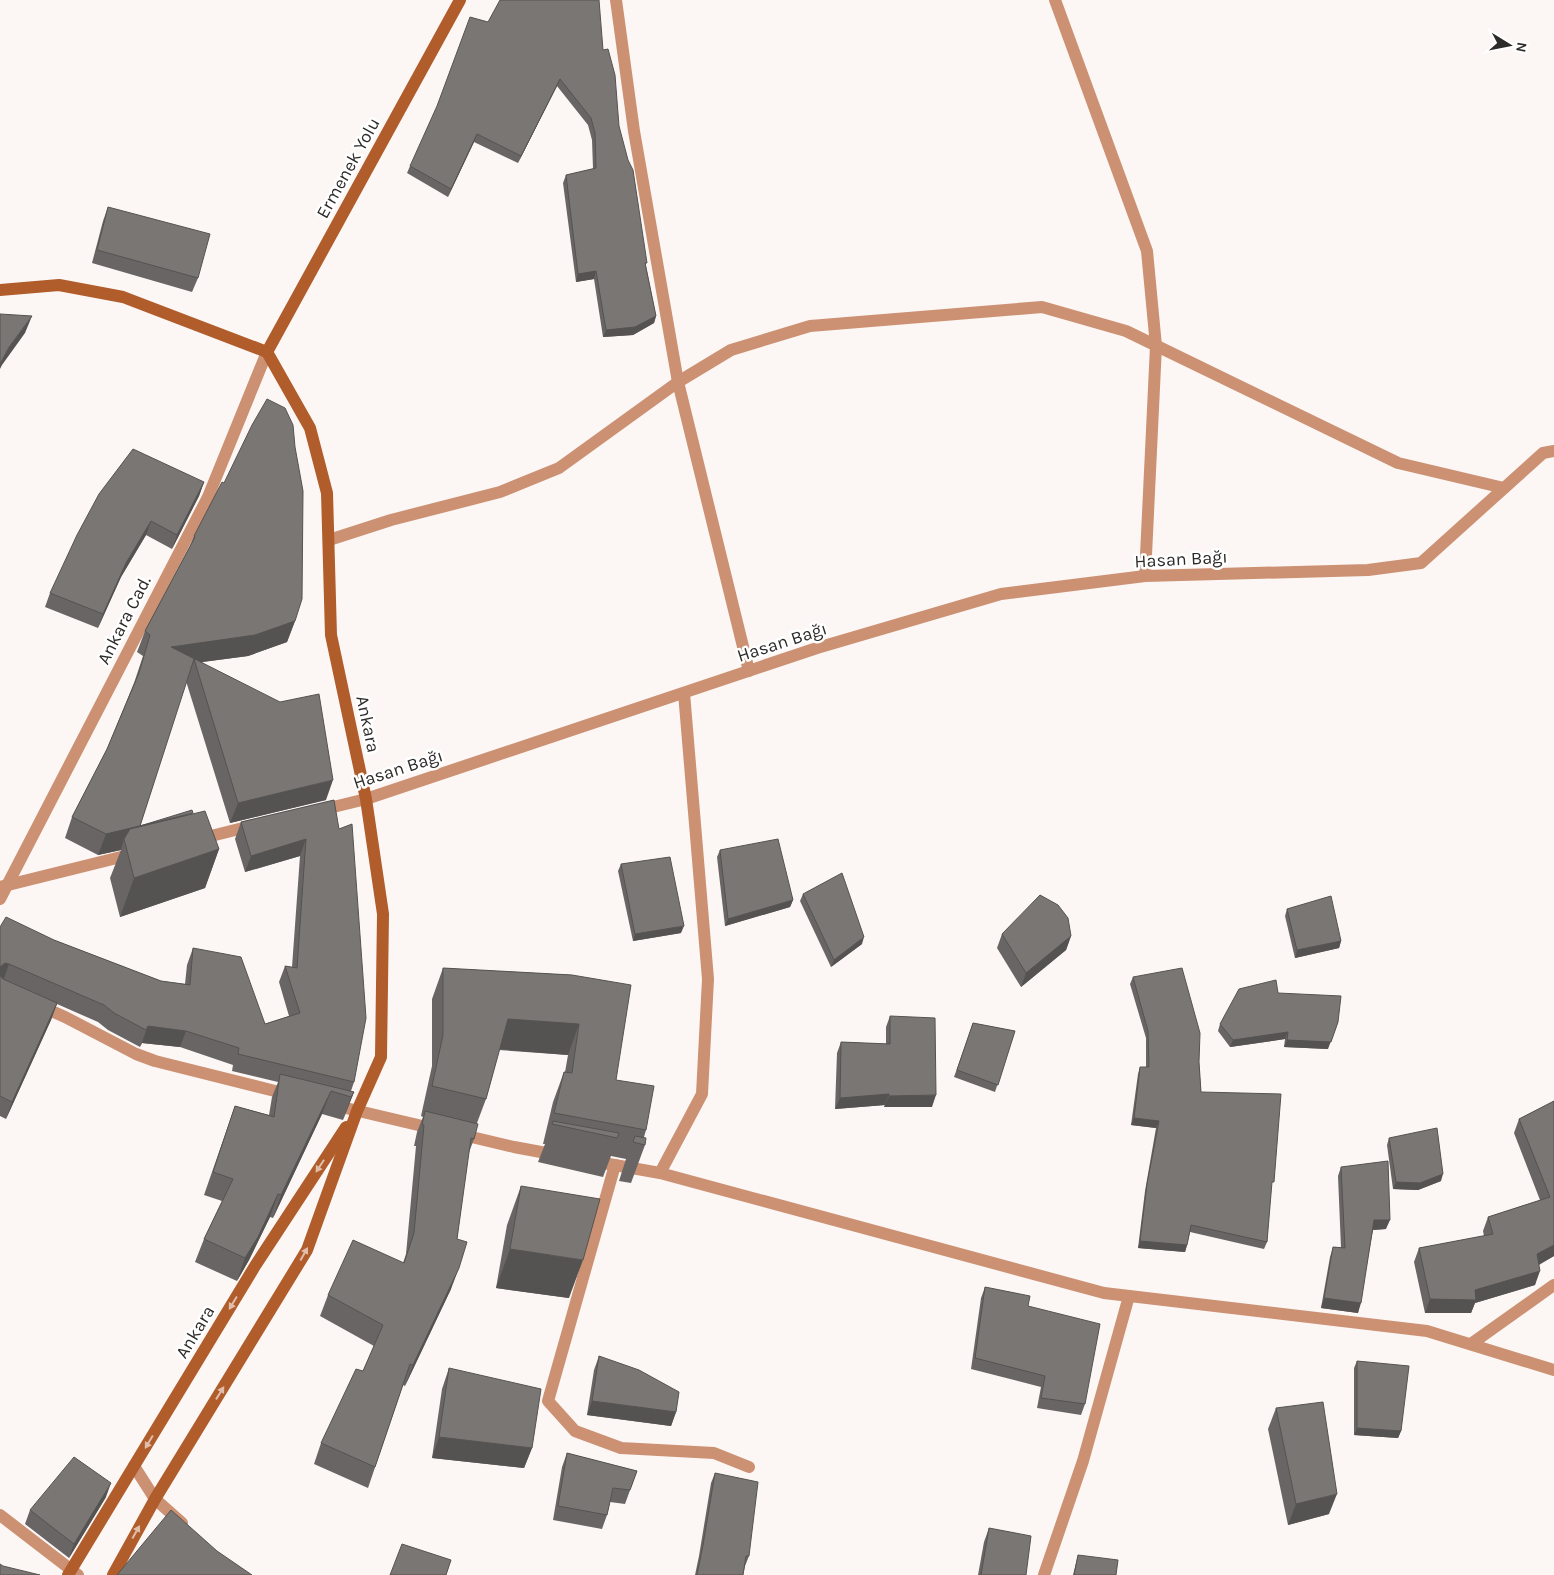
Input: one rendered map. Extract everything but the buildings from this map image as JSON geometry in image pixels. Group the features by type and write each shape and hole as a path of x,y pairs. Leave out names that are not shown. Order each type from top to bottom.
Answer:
{"main road":[{"name":"Ermenek Yolu","path":"267,352 460,0"},
{"path":"0,290 59,285 123,297 267,352"},
{"name":"Ankara","path":"113,1575 155,1498 308,1250 356,1111 381,1057 383,914 366,799 331,635 327,492 310,428 267,352"},
{"name":"Ankara","path":"72,1573 134,1466 255,1266 356,1111"}],"street":[{"path":"616,0 634,131 678,382 749,671"},
{"path":"1055,0 1147,251 1156,346 1145,576"},
{"path":"329,540 391,520 500,492 558,468 678,382 731,350 810,326 1042,308 1126,331 1398,463 1504,488"},
{"name":"Ankara Cad.","path":"0,899 4,885 208,497 267,352"},
{"name":"Hasan Bağı","path":"309,813 366,799 817,648 1001,594 1145,576 1368,570 1421,563 1543,453 1554,451"},
{"path":"660,1173 702,1094 708,979 684,693"},
{"path":"185,842 271,822"},
{"path":"4,885 146,851"},
{"path":"29,1001 65,1017 136,1054 155,1061 302,1098"},
{"path":"320,1102 514,1147 660,1173 1104,1293 1427,1331 1554,1370"},
{"path":"615,1165 548,1401 575,1432 621,1448 714,1452 749,1467"},
{"path":"1471,1344 1554,1284"},
{"path":"1044,1575 1083,1461 1129,1296"},
{"path":"134,1466 155,1498 192,1530"},
{"path":"0,1515 72,1573"}]}
